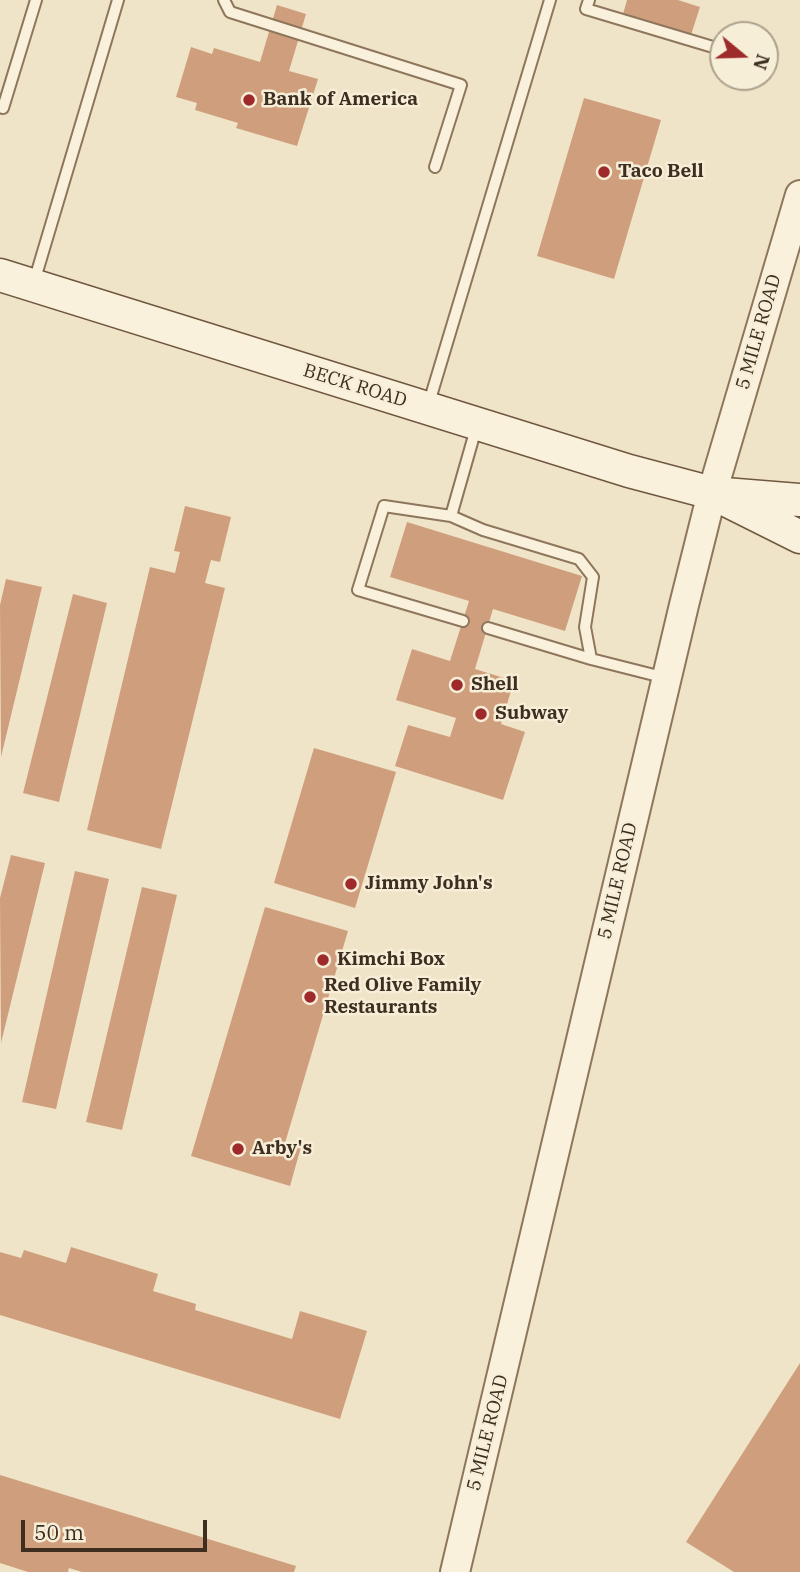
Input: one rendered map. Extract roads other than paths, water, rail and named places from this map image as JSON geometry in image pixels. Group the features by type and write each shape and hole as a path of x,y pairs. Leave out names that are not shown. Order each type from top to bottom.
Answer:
{"main road":[{"name":"BECK ROAD","path":"0,275 629,471 712,493 800,500"},
{"name":"BECK ROAD","path":"712,493 800,537"}],"street":[{"name":"5 MILE ROAD","path":"455,1572 712,493 800,195"}],"lane":[{"path":"0,107 3,108 37,0"},
{"path":"33,284 118,0"},
{"path":"224,0 230,12 461,85 435,167"},
{"path":"427,408 550,0"},
{"path":"589,0 586,9 709,46"},
{"path":"451,516 477,423"},
{"path":"463,621 358,590 384,506 451,516 482,530 579,559 593,577 585,627 591,659"},
{"path":"488,628 666,678"}],"place":[{"name":"Bank of America","path":"249,100"},
{"name":"Taco Bell","path":"604,172"},
{"name":"Shell","path":"457,685"},
{"name":"Subway","path":"481,714"},
{"name":"Jimmy John's","path":"351,884"},
{"name":"Kimchi Box","path":"323,960"},
{"name":"Red Olive Family Restaurants","path":"310,997"},
{"name":"Arby's","path":"238,1149"}]}
